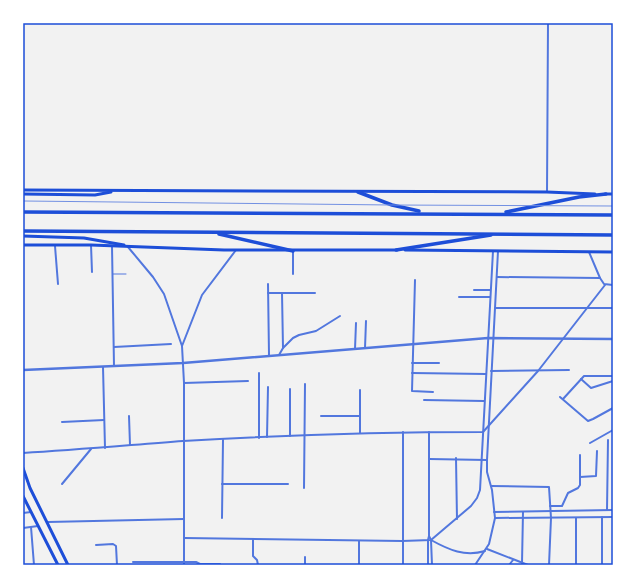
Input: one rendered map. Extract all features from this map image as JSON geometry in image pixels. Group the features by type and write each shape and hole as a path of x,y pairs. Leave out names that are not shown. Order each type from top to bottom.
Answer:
{"highway":[{"path":"358,192 392,205 430,213"},
{"path":"497,214 579,197 606,194"},
{"path":"23,212 613,215"},
{"path":"23,231 613,235"},
{"path":"212,232 293,251"},
{"path":"396,250 482,238 498,234"}],"main road":[{"path":"23,190 547,192 613,194"},
{"path":"23,194 95,194 116,191"},
{"path":"23,236 84,238 128,247"},
{"path":"23,245 55,244 293,251 396,250 613,252"},
{"path":"23,468 30,488 68,565"},
{"path":"23,496 25,504 31,512 58,565"}],"street":[{"path":"547,192 548,23"},
{"path":"55,244 58,284"},
{"path":"91,245 92,272"},
{"path":"112,246 114,366"},
{"path":"128,247 153,277 164,294 182,346 184,383 184,563"},
{"path":"182,346 202,295 236,250"},
{"path":"292,274 293,251"},
{"path":"431,540 457,519 474,502 479,494 493,251"},
{"path":"475,565 486,550 491,538 494,518 491,486 487,472 487,460 498,251"},
{"path":"589,252 602,283 606,285"},
{"path":"497,277 600,278"},
{"path":"415,280 412,391 433,392"},
{"path":"268,284 269,355"},
{"path":"23,453 184,441 267,437 403,432 483,432 489,427 564,339 606,285 613,284"},
{"path":"474,290 490,290"},
{"path":"268,293 315,293"},
{"path":"282,293 283,348"},
{"path":"459,297 490,297"},
{"path":"495,308 613,308"},
{"path":"279,355 283,348 293,338 316,331 340,316"},
{"path":"365,348 366,321"},
{"path":"356,323 356,349"},
{"path":"23,370 183,362 488,338 613,339"},
{"path":"114,347 171,344"},
{"path":"412,363 439,364"},
{"path":"103,366 105,448"},
{"path":"491,371 569,370"},
{"path":"259,373 259,438"},
{"path":"412,373 486,374"},
{"path":"563,399 581,379 588,375 613,376"},
{"path":"581,379 591,388 613,380"},
{"path":"184,383 248,381"},
{"path":"304,488 306,384"},
{"path":"267,437 268,388"},
{"path":"290,389 290,436"},
{"path":"360,390 360,433"},
{"path":"560,397 588,420 593,420 613,408"},
{"path":"424,400 485,401"},
{"path":"129,416 130,446"},
{"path":"321,416 360,416"},
{"path":"62,422 104,420"},
{"path":"590,444 613,430"},
{"path":"402,565 403,432"},
{"path":"428,565 429,432"},
{"path":"222,518 223,440"},
{"path":"607,510 608,440"},
{"path":"62,484 91,449"},
{"path":"580,477 596,476 596,451"},
{"path":"550,506 562,506 568,493 578,488 580,477 580,455"},
{"path":"429,459 456,458 487,460"},
{"path":"456,458 457,519"},
{"path":"222,484 288,484"},
{"path":"491,486 548,486 550,489 549,565"},
{"path":"494,512 613,510"},
{"path":"23,512 31,512"},
{"path":"522,563 523,512"},
{"path":"602,517 602,565"},
{"path":"494,518 613,517"},
{"path":"576,518 576,565"},
{"path":"46,522 184,519"},
{"path":"23,528 38,526"},
{"path":"31,527 34,565"},
{"path":"429,536 431,540 432,565"},
{"path":"184,538 359,541 431,540 449,550 461,553 476,553 486,550 528,565"},
{"path":"253,539 253,556 258,560 258,565"},
{"path":"359,541 359,565"},
{"path":"96,545 113,544 116,546 116,565"},
{"path":"305,557 305,565"},
{"path":"509,565 513,560"},
{"path":"133,562 196,562 200,564 220,564"}],"lane":[{"path":"112,274 126,274"}],"railway":[{"path":"23,201 613,206"}]}
